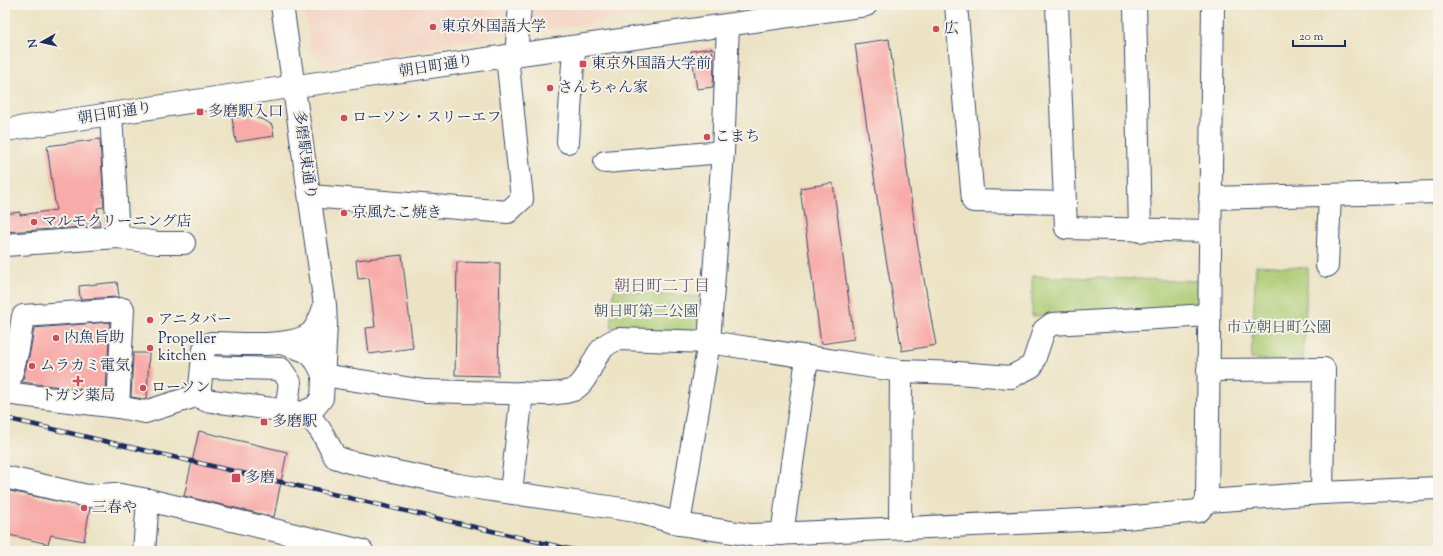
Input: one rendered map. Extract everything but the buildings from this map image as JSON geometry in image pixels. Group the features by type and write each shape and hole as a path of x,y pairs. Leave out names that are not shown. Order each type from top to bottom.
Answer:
{"street":[{"name":"多磨駅東通り","path":"282,5 325,305 326,325 322,412 326,440"},
{"path":"310,196 508,212 522,199 512,56 520,5"},
{"name":"朝日町通り","path":"5,130 866,5"},
{"path":"956,5 973,202 1065,203"},
{"path":"1057,5 1066,228 1140,231 1210,231"},
{"path":"1135,5 1140,231"},
{"path":"199,395 205,400 294,412 310,417 319,428 335,457 350,462 458,485 636,511 679,524 751,535 1125,518 1199,512 1207,501 1213,5"},
{"path":"679,524 709,342 723,152 728,25"},
{"path":"568,142 574,48"},
{"path":"111,114 118,237"},
{"path":"605,162 723,152"},
{"path":"1210,198 1438,192"},
{"path":"1327,266 1330,195"},
{"path":"5,245 118,237 158,243 184,243"},
{"path":"284,344 299,340 311,333 318,323 325,305"},
{"path":"118,407 123,309 23,316 18,349 5,393 118,407 145,412 199,395"},
{"path":"199,395 204,349 211,343 284,344 304,349 313,355 318,362 323,375 425,391 549,394 566,392 581,384 597,355 608,342 619,339 633,338 709,342 901,371 1011,377 1032,366 1044,330 1052,324 1209,315"},
{"path":"782,534 807,358"},
{"path":"202,367 281,369 290,382 294,412"},
{"path":"1208,370 1324,369 1322,493"},
{"path":"900,528 901,371"},
{"path":"511,492 522,393"},
{"path":"294,412 315,407 322,398"},
{"path":"5,477 87,496 115,494 148,500 331,547 362,551"},
{"path":"1207,501 1322,493 1438,488"},
{"path":"144,551 148,500"}],"shaded area":[{"name":"東京外国語大学","path":"304,5 704,5 326,64 310,50"}],"green space":[{"name":"市立朝日町公園","path":"1256,265 1308,268 1303,362 1251,359"},
{"path":"1032,276 1206,281 1207,309 1032,316"},
{"name":"朝日町第二公園","path":"614,290 700,297 697,336 611,329"}],"railway":[{"path":"5,418 578,551"}],"place":[{"name":"東京外国語大学","path":"433,27"},
{"name":"広","path":"936,29"},
{"name":"東京外国語大学前","path":"583,64"},
{"name":"さんちゃん家","path":"550,88"},
{"name":"多磨駅入口","path":"200,112"},
{"name":"ローソン・スリーエフ","path":"344,118"},
{"name":"こまち","path":"707,137"},
{"name":"京風たこ焼き","path":"344,213"},
{"name":"マルモクリーニング店","path":"34,222"},
{"name":"アニタバー","path":"150,320"},
{"name":"内魚旨助","path":"56,338"},
{"name":"Propeller kitchen","path":"150,348"},
{"name":"ムラカミ電気","path":"32,366"},
{"name":"トガシ薬局","path":"78,381"},
{"name":"ローソン","path":"143,388"},
{"name":"多磨駅","path":"264,422"},
{"name":"多磨","path":"236,478"},
{"name":"三春や","path":"84,508"}],"district":[{"name":"朝日町二丁目","path":"662,287"}]}
